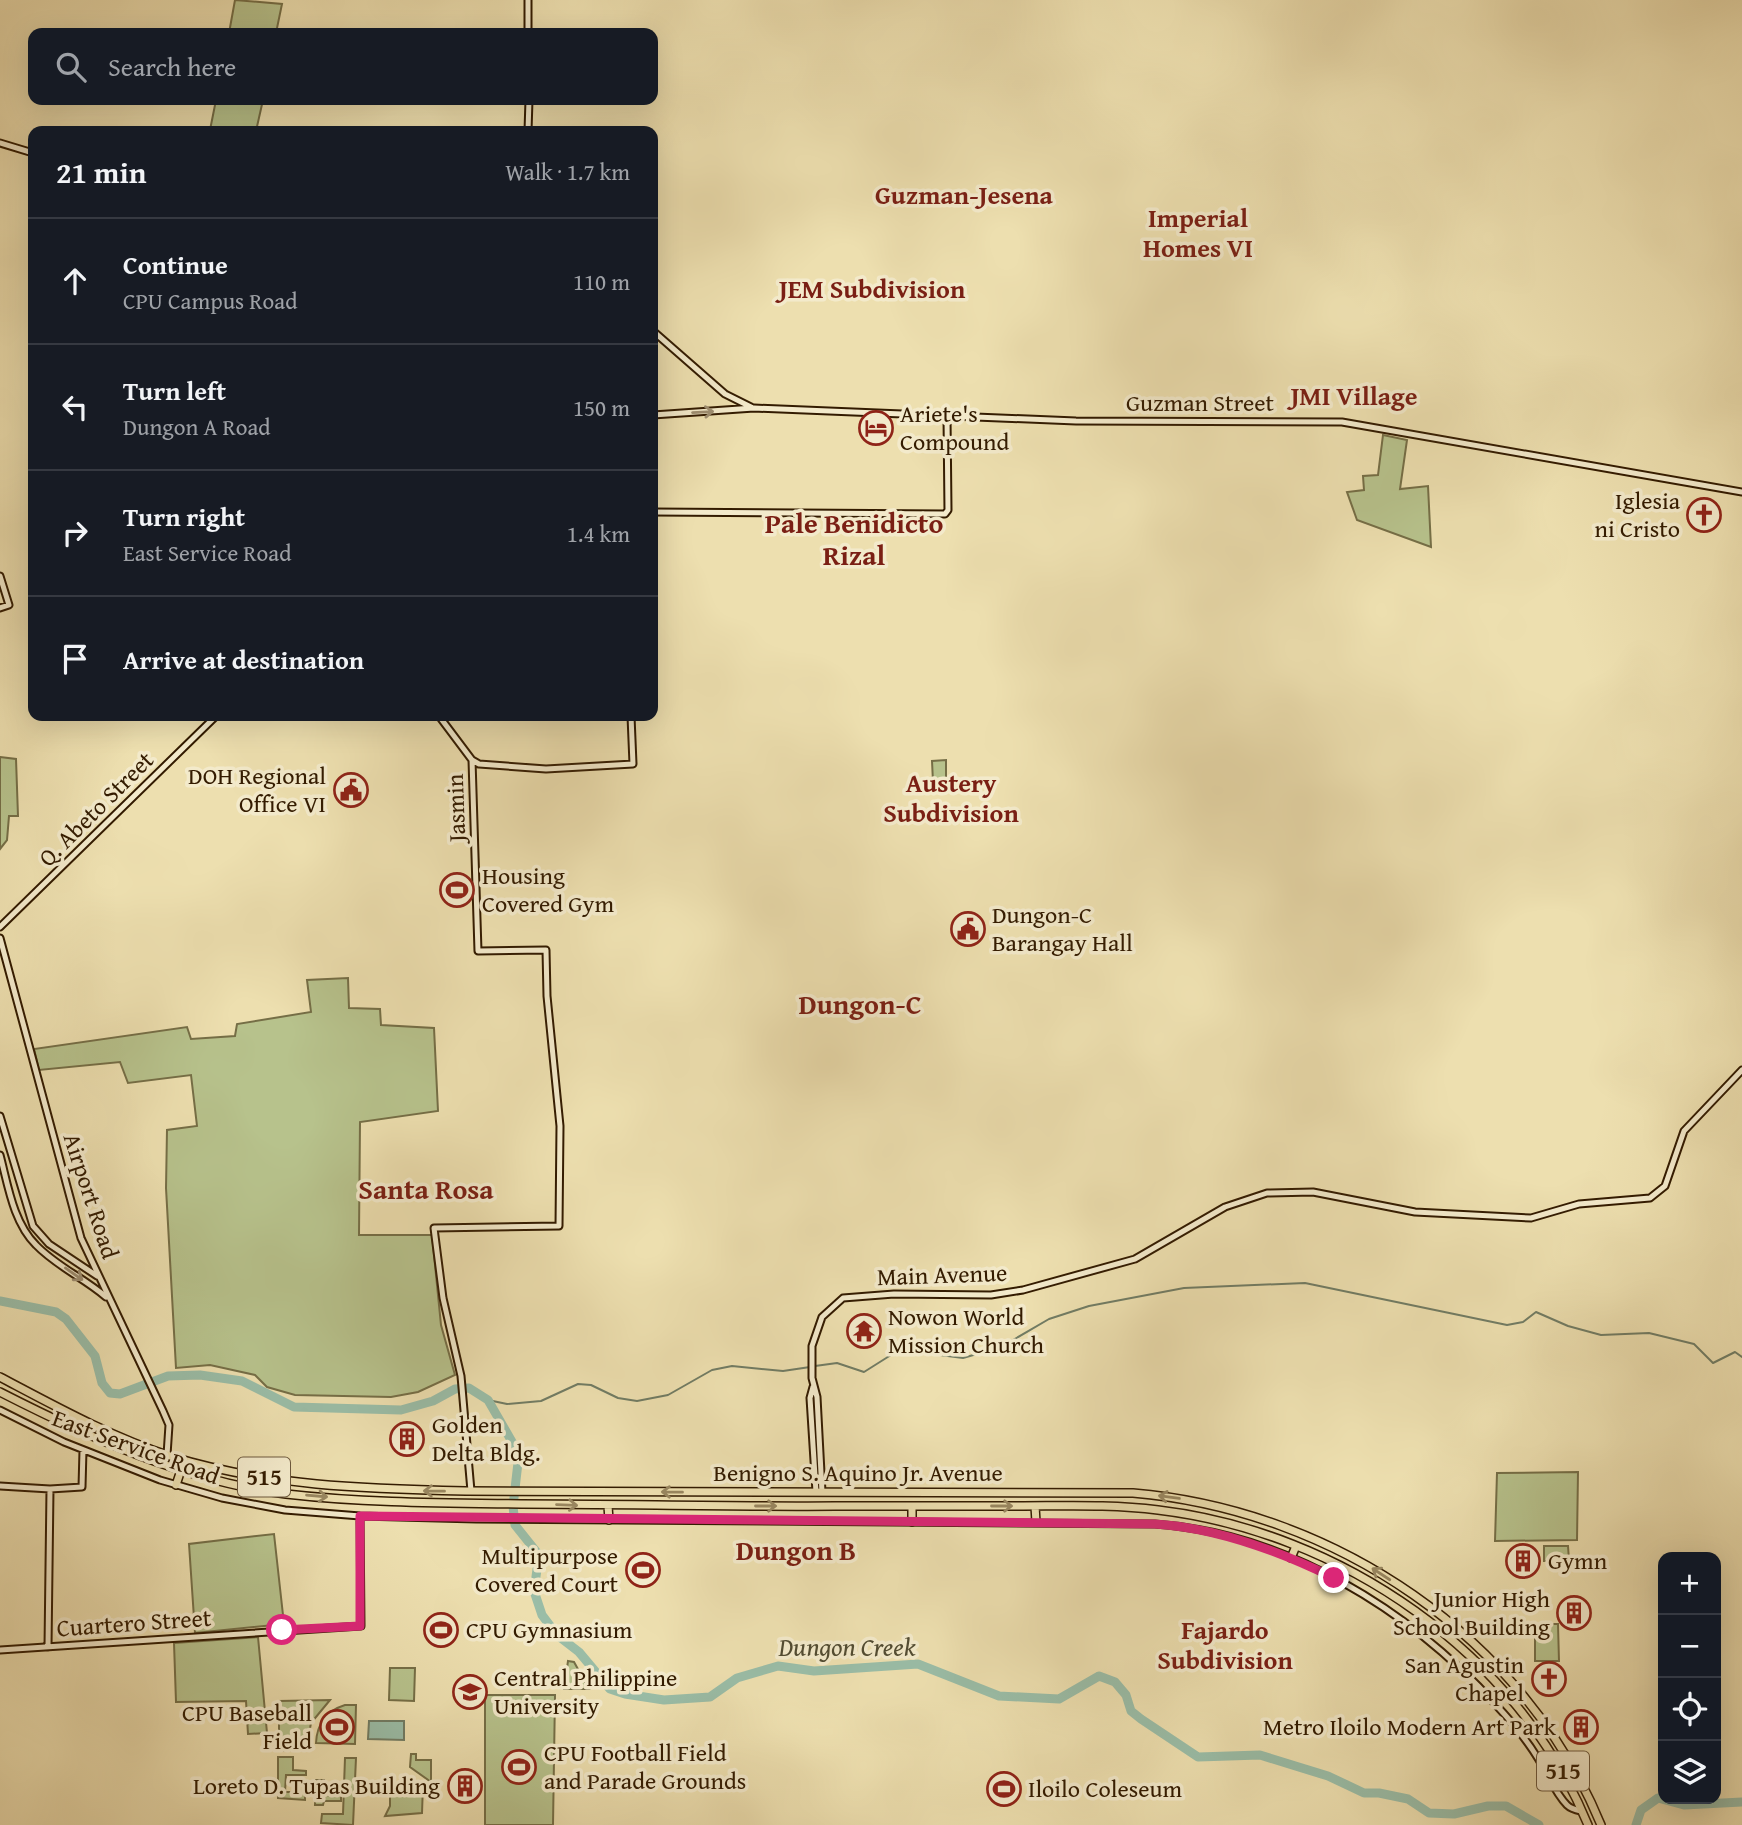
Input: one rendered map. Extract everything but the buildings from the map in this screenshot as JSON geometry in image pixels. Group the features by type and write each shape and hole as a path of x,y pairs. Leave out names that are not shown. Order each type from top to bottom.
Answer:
{"highway":[{"name":"Benigno S. Aquino Jr. Avenue","path":"0,1377 99,1426 167,1455 206,1466 289,1482 363,1489 471,1492 1078,1492 1164,1496 1266,1520 1343,1551 1404,1588 1470,1640 1512,1682 1538,1715 1575,1768 1601,1824"},
{"name":"Benigno S. Aquino Jr. Avenue","path":"0,1392 65,1425 181,1470 238,1486 285,1494 363,1500 608,1506 1077,1506 1183,1513 1260,1534 1340,1564 1396,1598 1450,1638 1529,1722 1565,1774 1588,1825"},
{"path":"95,1436 99,1426"},
{"path":"176,1485 181,1470"},
{"path":"363,1489 363,1500"},
{"path":"702,1505 703,1492"},
{"path":"872,1492 872,1506"},
{"path":"1077,1506 1078,1492"},
{"path":"608,1506 608,1520"},
{"path":"912,1506 912,1522"},
{"path":"1035,1506 1036,1522"},
{"path":"1260,1534 1266,1520"},
{"path":"1291,1558 1296,1546"},
{"path":"1396,1598 1404,1588"},
{"path":"1495,1703 1506,1695"},
{"path":"1529,1722 1538,1715"}],"street":[{"path":"528,0 528,28"},
{"path":"528,126 529,105"},
{"path":"0,143 28,151"},
{"path":"658,335 725,394 754,408"},
{"name":"Guzman Street","path":"658,415 754,408 1076,421 1342,422 1742,492"},
{"path":"658,512 945,514 948,510 947,416"},
{"path":"0,576 9,606 0,608"},
{"name":"Q. Abeto Street","path":"0,927 211,721"},
{"name":"Jasmin","path":"443,721 472,760 478,951 546,950 547,996 560,1126 561,1223 555,1228 434,1228 445,1313 461,1376 471,1492"},
{"path":"472,760 479,764 536,768 633,764 631,721"},
{"name":"Airport Road","path":"0,938 81,1238 169,1425 167,1455"},
{"name":"Main Avenue","path":"819,1492 817,1397 813,1387 811,1356 822,1317 847,1296 1001,1295 1135,1259 1211,1214 1246,1198 1282,1192 1340,1195 1415,1212 1531,1218 1579,1204 1650,1198 1665,1186 1684,1132 1742,1070"},
{"path":"0,1116 26,1213 46,1241 99,1278"},
{"path":"0,1155 20,1223 39,1248 109,1299"},
{"path":"39,1248 47,1249 46,1241"},
{"name":"East Service Road","path":"0,1410 83,1450 176,1485 285,1510 360,1516 524,1519 1180,1525 1253,1544 1291,1558 1334,1578 1410,1625 1449,1657 1495,1703 1538,1758 1568,1806 1583,1811"},
{"path":"0,1486 50,1489 82,1487 83,1450"},
{"path":"48,1647 50,1489"},
{"name":"Cuartero Street","path":"0,1650 360,1626 360,1516"}],"shaded area":[{"path":"235,0 282,4 277,28 230,28"},
{"path":"215,105 262,105 257,126 211,126"},
{"path":"1383,435 1407,440 1400,489 1428,486 1431,547 1357,520 1347,492 1364,490 1363,476 1378,475"},
{"path":"0,757 16,759 18,816 9,816 7,840 0,849"},
{"path":"946,760 946,781 933,782 932,761"},
{"name":"Housing Covered Gym","path":"464,879 465,901 450,901 449,880"},
{"path":"348,978 349,1008 380,1009 381,1025 434,1028 438,1111 360,1122 359,1235 432,1235 441,1325 455,1375 418,1392 391,1397 295,1395 267,1387 255,1375 210,1365 176,1368 166,1188 167,1130 197,1126 191,1075 128,1083 120,1062 39,1070 34,1049 187,1027 191,1039 235,1036 237,1024 311,1012 307,980"},
{"path":"1578,1472 1577,1540 1495,1541 1497,1473"},
{"path":"274,1534 284,1624 195,1633 189,1544"},
{"path":"1544,1546 1568,1546 1569,1560 1544,1561"},
{"path":"1535,1624 1558,1624 1559,1661 1535,1661"},
{"path":"258,1637 267,1733 248,1734 246,1701 176,1702 174,1643"},
{"path":"568,1661 574,1662 589,1689 564,1689"},
{"path":"390,1668 415,1668 414,1701 389,1700"},
{"name":"CPU Football Field and Parade Grounds","path":"485,1695 555,1695 553,1825 485,1825"},
{"path":"330,1700 311,1723 306,1750 279,1751 279,1701"},
{"name":"CPU Baseball Field","path":"345,1705 356,1705 355,1744 316,1743 318,1729 324,1719"},
{"path":"369,1721 404,1721 404,1740 368,1739"},
{"path":"411,1754 416,1754 416,1760 431,1760 431,1782 410,1767"},
{"path":"278,1757 293,1757 293,1770 306,1771 306,1775 286,1775 285,1792 305,1792 305,1800 278,1798"},
{"path":"345,1758 356,1758 353,1825 321,1823 322,1814 343,1814"},
{"path":"316,1780 324,1780 323,1795 341,1796 341,1801 324,1801 323,1805 315,1805"},
{"path":"407,1784 423,1785 422,1813 385,1816 390,1806 390,1790 407,1790"}],"waterway":[{"path":"815,1366 837,1363 864,1372 910,1343 932,1345 940,1355 963,1358 1001,1347 1049,1319 1089,1306 1184,1288 1305,1283 1507,1325 1523,1322 1536,1312 1568,1326 1601,1335 1649,1333 1694,1344 1713,1363 1735,1352 1742,1357"},
{"name":"Dungon Creek","path":"0,1301 56,1312 66,1319 95,1356 102,1383 110,1393 120,1394 168,1376 200,1375 242,1381 294,1407 401,1410 433,1401 455,1389 469,1388 488,1400 519,1454 513,1506 515,1525 539,1555 534,1591 542,1615 557,1635 579,1652 610,1689 664,1700 710,1697 737,1678 778,1666 814,1671 918,1664 999,1696 1059,1699 1099,1676 1115,1682 1126,1695 1131,1711 1198,1757 1260,1755 1328,1776 1364,1793 1408,1799 1429,1813 1454,1814 1488,1806 1506,1806 1539,1825"},
{"path":"488,1400 507,1404 541,1401 578,1384 591,1385 618,1398 637,1401 668,1395 712,1370 732,1366 783,1371 810,1367"},
{"name":"Dungon Creek","path":"1636,1825 1641,1810 1658,1798 1684,1805 1742,1802"}],"place":[{"name":"Ariete's Compound","path":"876,428"},
{"name":"Iglesia ni Cristo","path":"1704,515"},
{"name":"DOH Regional Office VI","path":"351,790"},
{"name":"Housing Covered Gym","path":"457,890"},
{"name":"Dungon-C Barangay Hall","path":"968,929"},
{"name":"Nowon World Mission Church","path":"864,1331"},
{"name":"Golden Delta Bldg.","path":"407,1439"},
{"name":"Gymn","path":"1523,1561"},
{"name":"Multipurpose Covered Court","path":"643,1570"},
{"name":"Junior High School Building","path":"1574,1613"},
{"name":"CPU Gymnasium","path":"441,1630"},
{"name":"San Agustin Chapel","path":"1549,1679"},
{"name":"Central Philippine University","path":"470,1692"},
{"name":"CPU Baseball Field","path":"337,1727"},
{"name":"Metro Iloilo Modern Art Park","path":"1581,1727"},
{"name":"CPU Football Field and Parade Grounds","path":"519,1767"},
{"name":"Loreto D. Tupas Building","path":"465,1786"},
{"name":"Iloilo Coleseum","path":"1004,1789"}],"district":[{"name":"Guzman-Jesena","path":"964,195"},
{"name":"Imperial Homes VI","path":"1198,233"},
{"name":"JEM Subdivision","path":"872,289"},
{"name":"JMI Village","path":"1354,396"},
{"name":"Pale Benidicto Rizal","path":"854,539"},
{"name":"Austery Subdivision","path":"951,798"},
{"name":"Dungon-C","path":"860,1004"},
{"name":"Santa Rosa","path":"426,1189"},
{"name":"Dungon B","path":"796,1550"},
{"name":"Fajardo Subdivision","path":"1225,1645"}],"route":[{"path":"282,1630 360,1626 360,1516 835,1522 1020,1521 1180,1525 1253,1544 1298,1560 1334,1578"}]}
